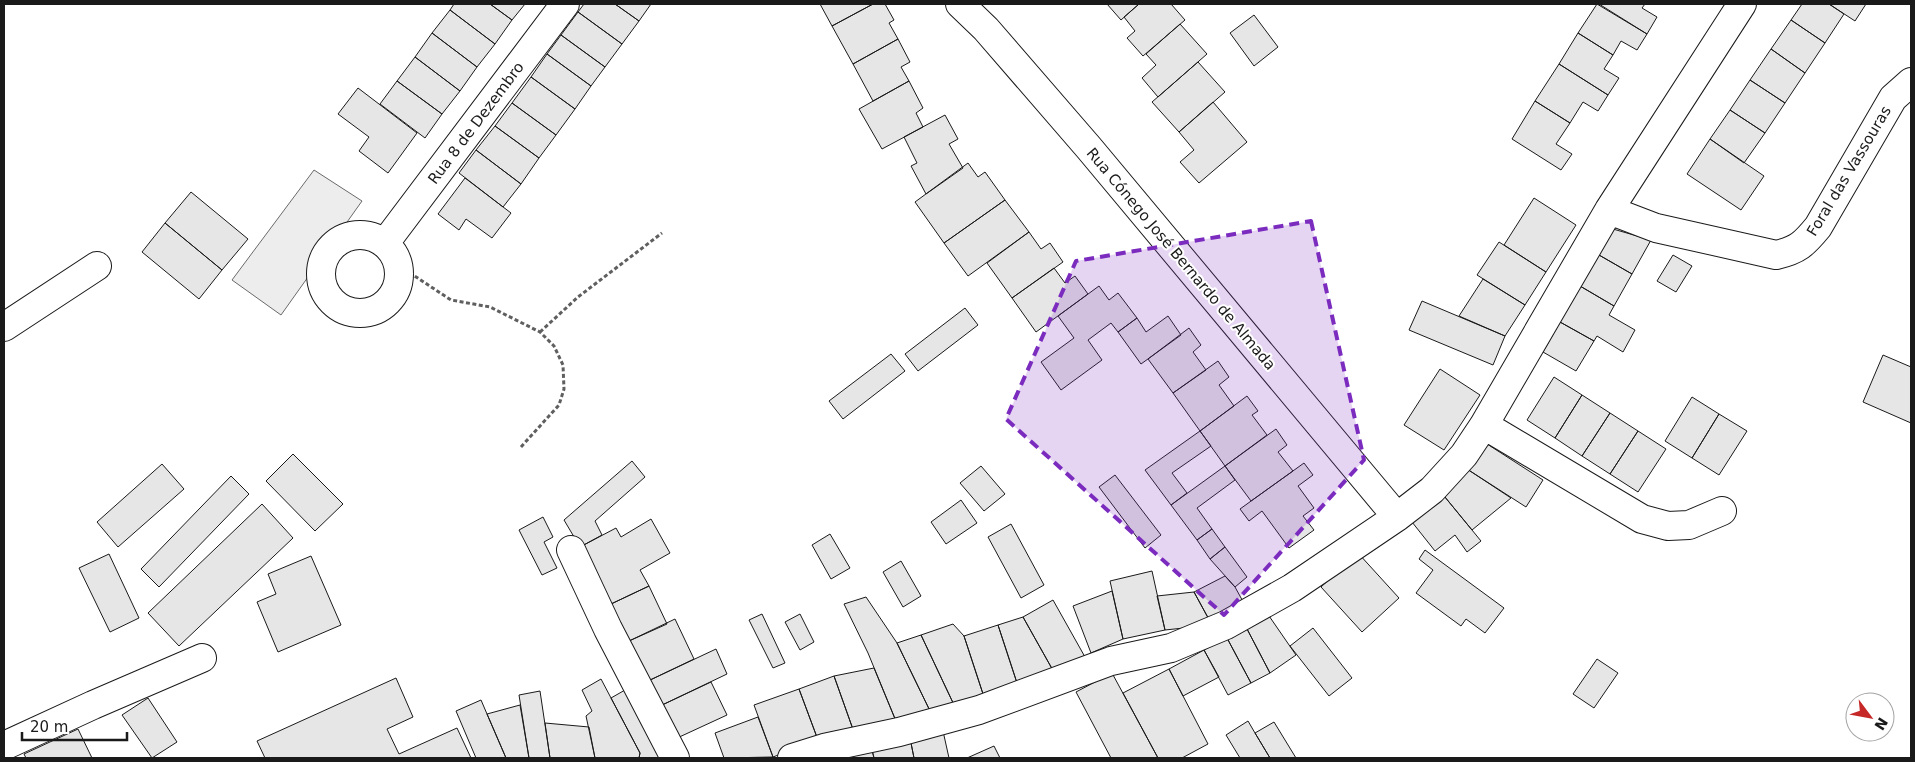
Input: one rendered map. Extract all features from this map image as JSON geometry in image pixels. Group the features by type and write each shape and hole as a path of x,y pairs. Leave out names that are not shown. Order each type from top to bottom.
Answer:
{"street":[{"name":"Rua 8 de Dezembro","path":"386,243 565,4"},
{"name":"Rua Cónego José Bernardo de Almada","path":"960,4 986,29 1089,148 1397,517"},
{"path":"792,758 824,748 899,732 978,710 1111,661 1171,648 1226,625 1292,588 1397,517 1432,490 1464,455 1484,426 1610,210 1742,4"},
{"name":"Foral das Vassouras","path":"1610,210 1656,228 1776,256 1792,251 1804,244 1818,226 1893,98 1911,82"},
{"path":"363,234 386,243 399,266 396,292 376,311 356,315 337,308 323,291 320,273 327,251 342,238 363,234"},
{"path":"4,327 97,266"},
{"path":"1484,426 1642,519 1668,526 1689,525 1722,511"},
{"path":"571,550 608,629 675,758"},
{"path":"4,746 202,658"}],"path":[{"path":"540,332 578,297 662,233"},
{"path":"399,266 451,300 490,307 540,332 554,346 562,365 564,389 559,405 520,448"}],"highlighted area":[{"path":"1311,221 1364,460 1224,615 1006,419 1076,261"}],"shaded area":[{"path":"314,170 362,201 281,315 232,280"}],"building":[{"path":"454,4 490,4 512,20 495,44 450,10"},
{"path":"490,4 525,4 512,20"},
{"path":"584,4 615,4 639,21 622,44 578,12"},
{"path":"615,4 651,4 639,21"},
{"path":"820,4 873,4 832,26"},
{"path":"873,4 885,4 894,20 889,23 898,39 853,64 832,26"},
{"path":"1107,4 1139,4 1121,20"},
{"path":"1139,4 1171,4 1185,20 1143,56 1127,38 1135,31 1124,17"},
{"path":"1597,4 1647,34 1637,50 1621,41 1613,55 1578,33"},
{"path":"1599,4 1645,4 1642,8 1657,17 1647,34"},
{"path":"1802,4 1829,4 1844,14 1825,43 1791,20"},
{"path":"1829,4 1866,4 1855,21"},
{"path":"450,10 495,44 477,67 432,33"},
{"path":"578,12 622,44 605,67 561,35"},
{"path":"1254,15 1278,47 1254,66 1230,33"},
{"path":"1791,20 1825,43 1805,73 1771,49"},
{"path":"1180,24 1207,54 1158,97 1142,78 1156,65 1146,54"},
{"path":"432,33 477,67 460,91 415,57"},
{"path":"1578,33 1613,55 1604,69 1619,78 1608,95 1559,64"},
{"path":"561,35 605,67 591,86 547,54"},
{"path":"898,39 910,62 901,67 909,81 873,101 853,64"},
{"path":"1771,49 1805,73 1785,103 1750,80"},
{"path":"547,54 591,86 575,109 531,77"},
{"path":"415,57 460,91 442,114 397,81"},
{"path":"1198,62 1225,92 1179,132 1152,102"},
{"path":"1559,64 1608,95 1598,111 1583,102 1570,123 1535,101"},
{"path":"531,77 575,109 556,135 512,103"},
{"path":"1750,80 1785,103 1765,133 1730,110"},
{"path":"397,81 442,114 425,138 380,104"},
{"path":"909,81 923,108 916,113 923,127 882,149 859,109"},
{"path":"358,88 417,133 388,173 359,151 369,137 338,114"},
{"path":"1535,101 1570,123 1556,144 1572,154 1561,170 1512,139"},
{"path":"1213,102 1247,142 1199,183 1180,162 1194,150 1179,132"},
{"path":"512,103 556,135 539,158 495,126"},
{"path":"1730,110 1765,133 1744,163 1710,139"},
{"path":"945,115 958,139 949,144 963,168 926,194 911,166 917,163 904,137"},
{"path":"495,126 539,158 521,184 476,150"},
{"path":"1710,139 1764,176 1741,210 1687,174"},
{"path":"476,150 521,184 503,207 459,173"},
{"path":"968,163 978,177 985,172 1005,200 944,243 915,202"},
{"path":"465,178 511,213 492,238 466,219 459,230 438,214"},
{"path":"191,192 248,239 222,270 165,223"},
{"path":"1534,198 1576,225 1546,272 1504,245"},
{"path":"1005,200 1029,232 968,276 944,243"},
{"path":"165,223 222,270 199,299 142,252"},
{"path":"1613,229 1651,240 1632,274 1599,255"},
{"path":"1029,232 1041,249 1050,243 1063,262 1012,298 987,263"},
{"path":"1499,242 1546,272 1525,305 1477,275"},
{"path":"1599,255 1632,274 1614,306 1580,286"},
{"path":"1673,255 1692,266 1676,292 1657,281"},
{"path":"1054,268 1065,283 1075,276 1088,294 1036,332 1012,298"},
{"path":"1483,279 1525,305 1505,336 1459,316"},
{"path":"1099,286 1109,300 1118,293 1137,318 1118,332 1111,323 1088,340 1102,360 1061,390 1041,362 1074,338 1058,316"},
{"path":"1580,286 1614,306 1609,315 1635,330 1623,352 1597,336 1594,341 1560,322"},
{"path":"1422,301 1505,336 1493,365 1409,330"},
{"path":"965,308 978,325 918,371 905,354"},
{"path":"1168,316 1181,335 1141,364 1118,332 1137,318 1146,332"},
{"path":"1560,322 1594,341 1576,371 1543,352"},
{"path":"1189,328 1201,345 1193,352 1206,370 1173,393 1148,359"},
{"path":"891,354 905,371 843,419 829,401"},
{"path":"1883,355 1911,367 1911,423 1863,402"},
{"path":"1218,361 1229,377 1219,385 1234,406 1200,431 1173,393"},
{"path":"1440,369 1480,395 1444,450 1404,425"},
{"path":"1554,377 1582,395 1555,438 1527,420"},
{"path":"1582,395 1610,413 1582,456 1555,438"},
{"path":"1247,396 1258,411 1252,415 1267,435 1225,466 1200,431"},
{"path":"1692,397 1719,414 1692,458 1665,441"},
{"path":"1610,413 1638,431 1610,474 1582,456"},
{"path":"1719,414 1747,431 1719,475 1692,458"},
{"path":"1276,429 1287,445 1278,452 1293,471 1251,501 1225,466"},
{"path":"1200,431 1211,446 1172,473 1187,493 1171,505 1145,470"},
{"path":"1638,431 1666,449 1638,492 1610,474"},
{"path":"1484,442 1543,480 1526,507 1467,469"},
{"path":"293,454 343,504 315,531 266,481"},
{"path":"632,461 645,477 595,521 602,535 580,547 564,520"},
{"path":"1304,463 1313,475 1298,486 1314,508 1303,516 1314,530 1289,548 1262,511 1249,521 1240,509"},
{"path":"162,464 184,489 118,547 97,522"},
{"path":"981,466 1005,494 984,511 960,483"},
{"path":"1225,466 1235,480 1197,508 1212,529 1197,540 1171,505"},
{"path":"1467,469 1511,498 1472,530 1440,491"},
{"path":"1115,475 1161,535 1145,548 1099,487"},
{"path":"231,476 249,494 159,587 141,569"},
{"path":"1440,491 1481,541 1467,552 1455,535 1435,551 1408,517"},
{"path":"961,500 977,523 946,544 931,522"},
{"path":"262,504 293,538 179,646 148,613"},
{"path":"543,517 553,537 544,542 557,568 542,575 519,530"},
{"path":"651,519 670,553 640,570 649,586 611,604 580,547 616,528 621,537"},
{"path":"1011,524 1044,585 1021,598 988,537"},
{"path":"1212,529 1225,547 1210,559 1197,540"},
{"path":"830,534 850,568 831,579 812,545"},
{"path":"1225,547 1247,577 1235,587 1210,559"},
{"path":"1425,550 1504,608 1485,633 1466,619 1461,626 1416,593 1433,570 1419,559"},
{"path":"1358,553 1399,598 1362,632 1321,587"},
{"path":"109,554 139,618 110,632 79,568"},
{"path":"311,556 341,625 278,652 257,602 276,594 268,574"},
{"path":"901,561 921,596 903,607 883,572"},
{"path":"1152,571 1165,630 1123,639 1110,581"},
{"path":"1225,576 1235,587 1246,607 1212,625 1194,592"},
{"path":"649,586 667,624 629,641 611,604"},
{"path":"1112,591 1123,639 1091,653 1073,606"},
{"path":"1194,592 1212,625 1165,630 1157,596"},
{"path":"866,597 897,643 932,715 898,726 868,653 844,604"},
{"path":"1053,600 1085,657 1055,674 1023,617"},
{"path":"1267,613 1296,655 1270,673 1246,627"},
{"path":"762,614 785,663 773,668 749,620"},
{"path":"800,614 814,642 800,650 785,622"},
{"path":"1023,617 1055,674 1018,686 998,625"},
{"path":"675,619 694,659 648,681 629,641"},
{"path":"953,624 964,636 984,697 955,707 921,635"},
{"path":"998,625 1018,686 984,697 964,636"},
{"path":"1246,627 1270,673 1251,683 1227,638"},
{"path":"1313,628 1352,678 1329,696 1290,646"},
{"path":"921,635 955,707 932,715 897,643"},
{"path":"1227,638 1251,683 1228,695 1204,650"},
{"path":"716,649 727,674 660,706 648,681"},
{"path":"1204,650 1219,677 1183,696 1169,669"},
{"path":"1597,659 1618,673 1594,708 1573,694"},
{"path":"874,668 898,726 855,735 834,676"},
{"path":"1169,669 1208,744 1182,758 1158,758 1123,693"},
{"path":"1112,673 1158,758 1111,758 1076,692"},
{"path":"834,676 855,735 818,740 799,689"},
{"path":"396,678 413,717 387,729 399,754 457,728 471,758 265,758 257,741"},
{"path":"601,679 640,753 639,758 595,758 586,716 592,711 582,690"},
{"path":"711,682 727,715 675,739 660,706"},
{"path":"632,686 665,758 639,758 640,753 611,698"},
{"path":"799,689 818,740 773,757 754,705"},
{"path":"540,691 550,758 529,758 519,695"},
{"path":"148,698 177,742 152,758 122,715"},
{"path":"481,700 506,758 476,758 456,711"},
{"path":"520,705 529,758 506,758 487,714"},
{"path":"758,717 773,757 724,758 715,733"},
{"path":"1248,721 1270,758 1240,758 1226,735"},
{"path":"1274,722 1296,758 1270,758 1255,733"},
{"path":"545,723 589,727 595,758 550,758"},
{"path":"78,729 92,758 26,758 24,754"},
{"path":"943,731 949,758 914,758 910,738"},
{"path":"910,738 914,758 874,758 871,746"},
{"path":"871,746 874,758 826,758"},
{"path":"994,746 1000,758 967,758"}]}
